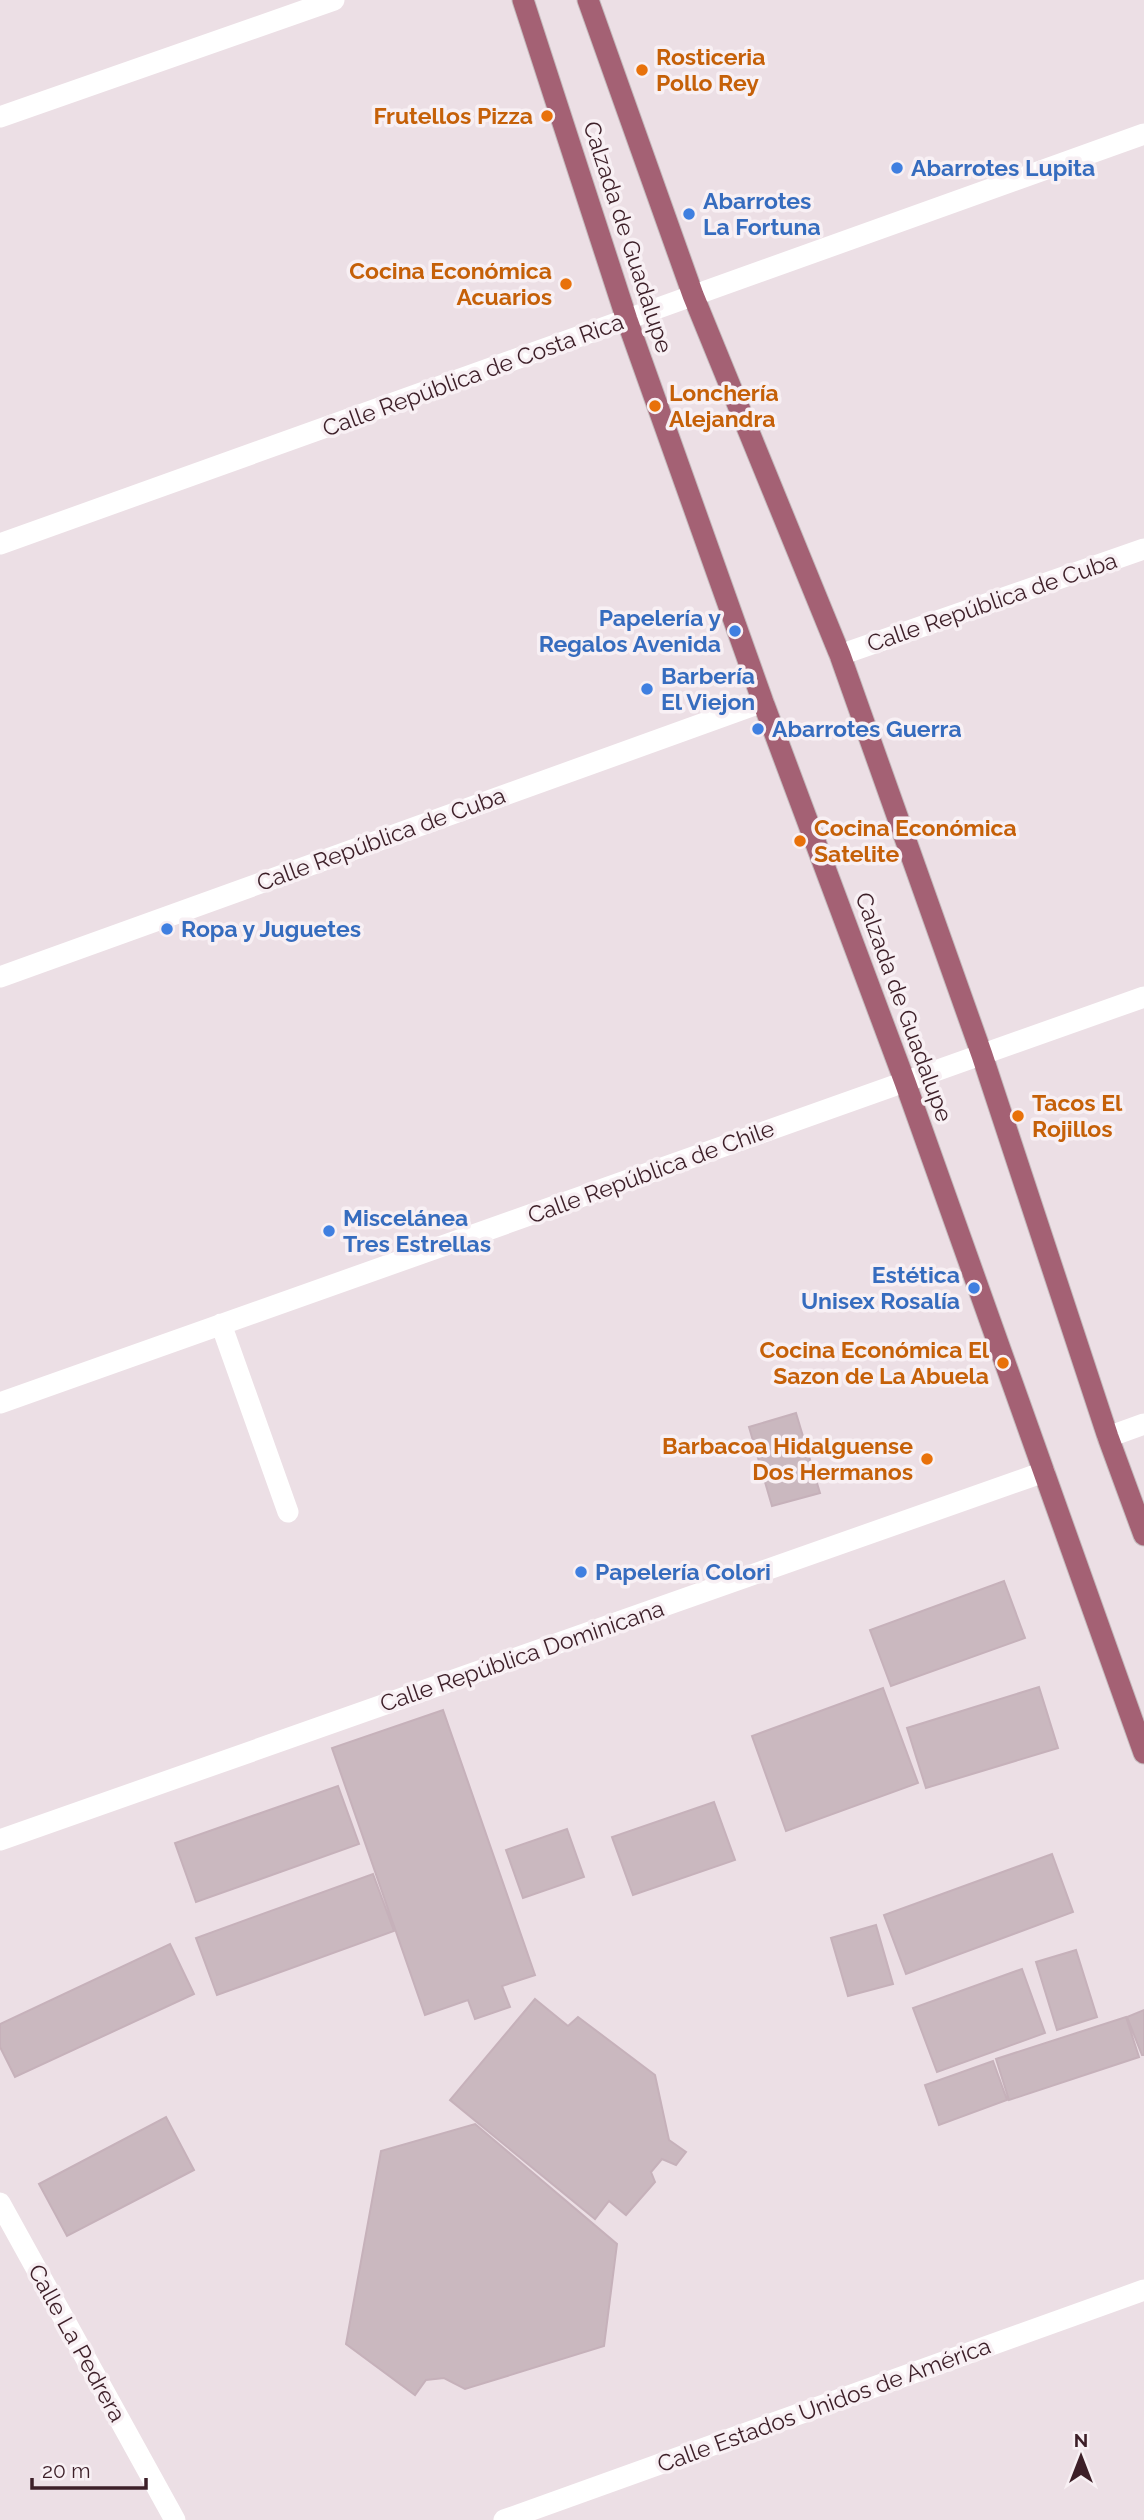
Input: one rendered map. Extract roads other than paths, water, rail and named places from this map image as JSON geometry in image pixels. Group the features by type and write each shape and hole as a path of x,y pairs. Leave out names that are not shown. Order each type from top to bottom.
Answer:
{"main road":[{"name":"Calzada de Guadalupe","path":"523,0 627,320 762,702 905,1082 1144,1754"},
{"name":"Calzada de Guadalupe","path":"588,0 693,295 840,655 982,1055 1108,1437 1144,1535"}],"street":[{"path":"0,117 334,0"},
{"name":"Calle República de Costa Rica","path":"0,544 1144,134"},
{"name":"Calle República de Cuba","path":"840,655 1144,549"},
{"name":"Calle República de Cuba","path":"0,976 762,702"},
{"name":"Calle República de Chile","path":"0,1403 1144,998"},
{"path":"221,1324 288,1512"},
{"path":"1108,1437 1144,1424"},
{"name":"Calle República Dominicana","path":"0,1840 1044,1472"},
{"name":"Calle La Pedrera","path":"0,2203 175,2520"},
{"name":"Calle Estados Unidos de América","path":"505,2520 1144,2290"}],"place":[{"name":"Rosticeria Pollo Rey","path":"642,70"},
{"name":"Frutellos Pizza","path":"547,116"},
{"name":"Abarrotes Lupita","path":"897,168"},
{"name":"Abarrotes La Fortuna","path":"689,214"},
{"name":"Cocina Económica Acuarios","path":"566,284"},
{"name":"Lonchería Alejandra","path":"655,406"},
{"name":"Papelería y Regalos Avenida","path":"735,631"},
{"name":"Barbería El Viejon","path":"647,689"},
{"name":"Abarrotes Guerra","path":"758,729"},
{"name":"Cocina Económica Satelite","path":"800,841"},
{"name":"Ropa y Juguetes","path":"167,929"},
{"name":"Tacos El Rojillos","path":"1018,1116"},
{"name":"Miscelánea Tres Estrellas","path":"329,1231"},
{"name":"Estética Unisex Rosalía","path":"974,1288"},
{"name":"Cocina Económica El Sazon de La Abuela","path":"1003,1363"},
{"name":"Barbacoa Hidalguense Dos Hermanos","path":"927,1459"},
{"name":"Papelería Colori","path":"581,1572"}]}
